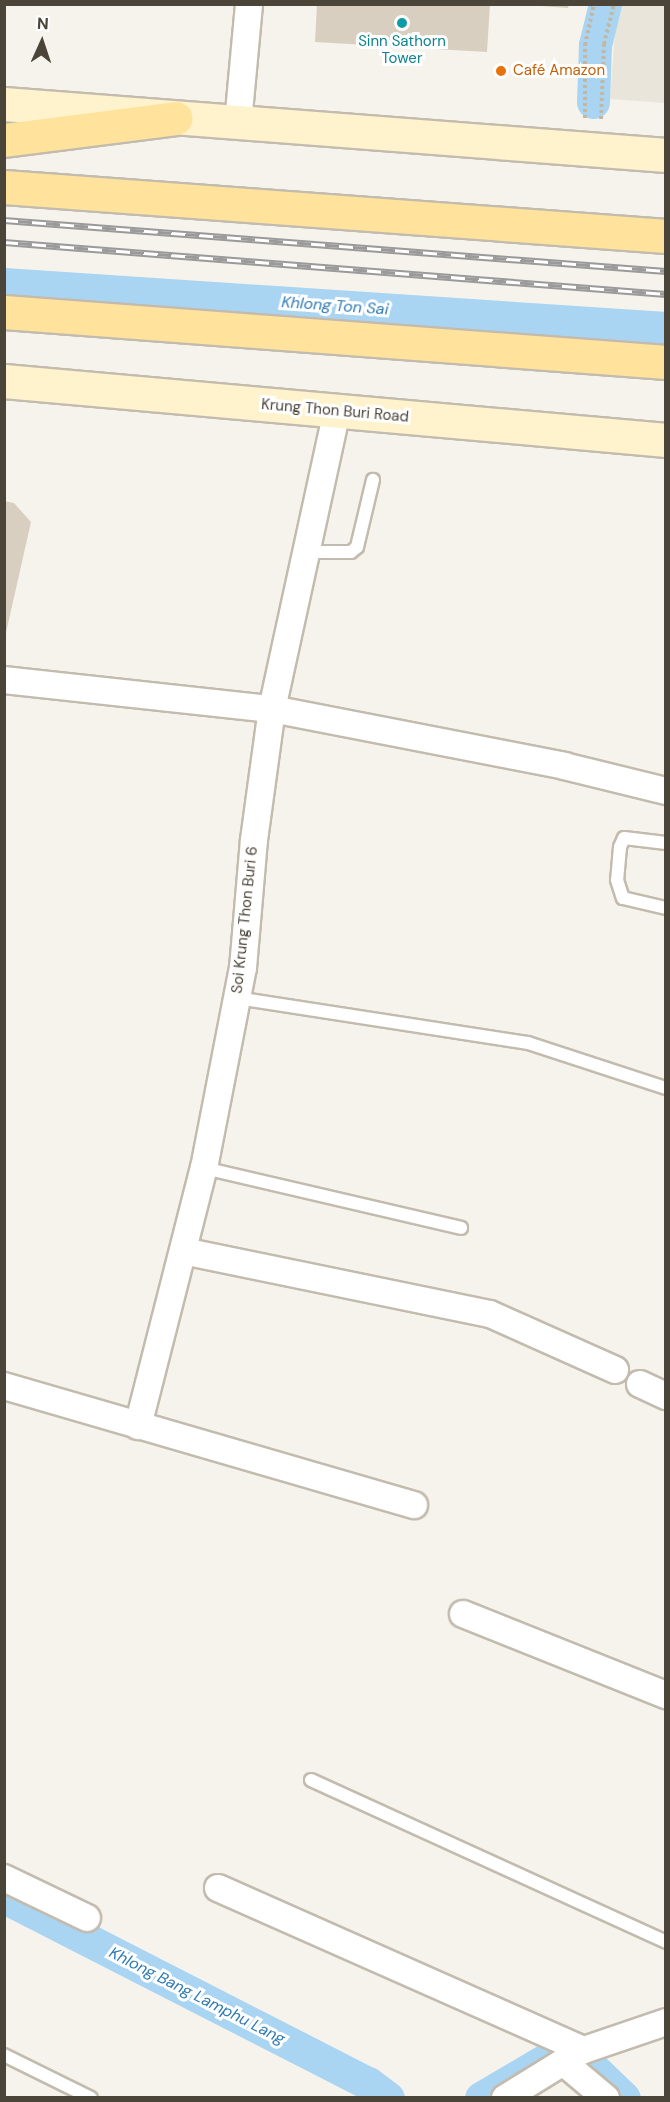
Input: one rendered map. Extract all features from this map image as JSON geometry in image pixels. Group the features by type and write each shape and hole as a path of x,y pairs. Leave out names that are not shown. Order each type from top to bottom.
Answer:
{"main road":[{"path":"4,104 666,155"},
{"path":"4,140 176,118"},
{"path":"4,187 666,236"},
{"path":"4,312 666,362"},
{"name":"Krung Thon Buri Road","path":"4,381 666,440"}],"street":[{"path":"238,123 249,4"},
{"name":"Soi Krung Thon Buri 6","path":"138,1426 204,1168 237,998 272,709 304,552 337,411"},
{"path":"4,680 272,709 564,766 666,791"},
{"path":"183,1251 490,1314 615,1370"},
{"path":"640,1384 666,1396"},
{"path":"4,1386 414,1505"},
{"path":"463,1614 666,1695"},
{"path":"4,1878 87,1918"},
{"path":"218,1888 574,2055 606,2097"},
{"path":"505,2097 574,2055 666,2022"}],"lane":[{"path":"304,552 351,552 357,547 373,480"},
{"path":"666,843 624,838 618,880 623,897 666,908"},
{"path":"237,998 528,1043 666,1088"},
{"path":"204,1168 460,1228"},
{"path":"311,1780 666,1942"},
{"path":"4,2055 91,2097"}],"path":[{"path":"592,150 585,45 594,4"},
{"path":"592,150 604,44 614,4"}],"shaded area":[{"path":"622,5 665,5 665,103 610,99 615,31"}],"building":[{"name":"Sinn Sathorn Tower","path":"317,4 490,4 487,52 315,42"},
{"path":"540,4 569,4 568,8 540,6"},
{"path":"4,501 14,503 31,522 5,637"}],"waterway":[{"path":"593,102 595,45 605,4"},
{"name":"Khlong Ton Sai","path":"4,284 666,328"},
{"name":"Khlong Bang Lamphu Lang","path":"4,1897 368,2083 388,2098"},
{"name":"Khlong Bang Lamphu Lang","path":"481,2098 557,2053 579,2055 624,2098"}],"railway":[{"path":"4,220 666,271"},
{"path":"4,242 666,294"}],"place":[{"name":"Sinn Sathorn Tower","path":"402,23"},
{"name":"Café Amazon","path":"501,71"}]}
